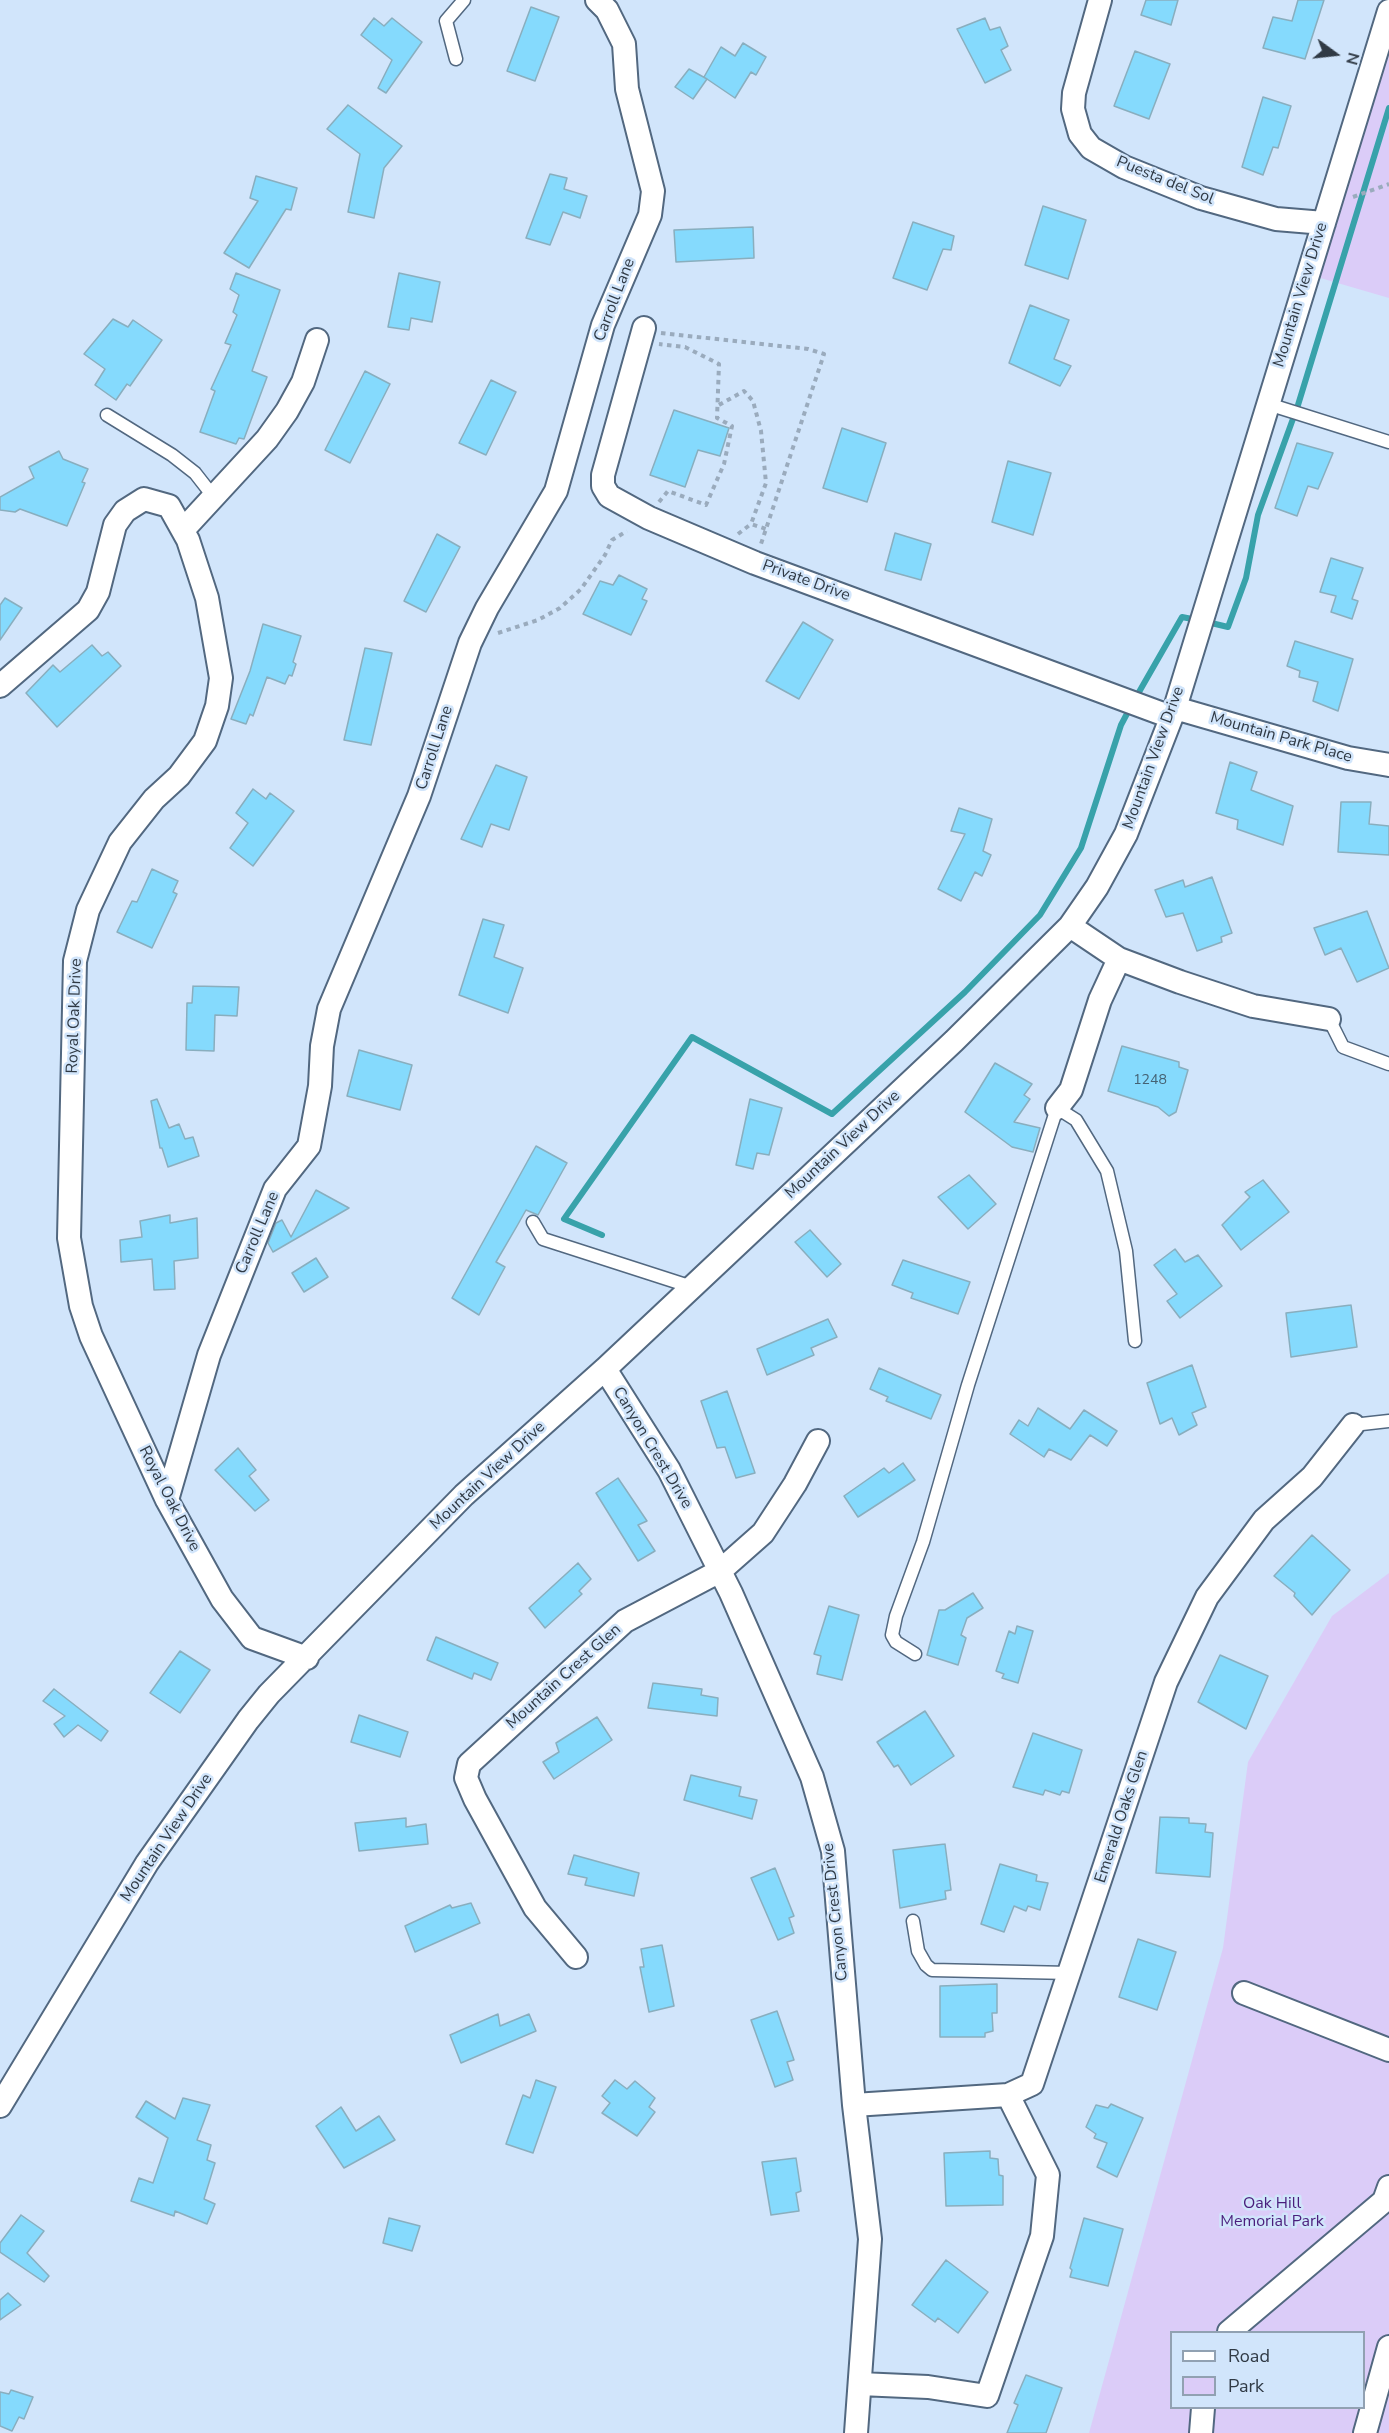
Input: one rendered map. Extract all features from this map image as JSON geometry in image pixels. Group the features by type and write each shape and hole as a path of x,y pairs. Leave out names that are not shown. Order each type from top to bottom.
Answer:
{"street":[{"name":"Carroll Lane","path":"167,1500 209,1355 270,1200 275,1189 309,1146 320,1086 322,1046 329,1008 419,796 470,643 487,608 556,491 603,325 650,215 653,191 627,89 624,44 607,10 597,0"},
{"name":"Puesta del Sol","path":"1100,0 1074,93 1073,109 1080,135 1091,148 1124,167 1200,198 1276,219 1327,213"},
{"name":"Mountain View Drive","path":"0,2106 147,1863 248,1720 286,1676 307,1658 464,1495 605,1369 954,1041 1070,926 1097,887 1126,834 1173,712 1389,11"},
{"name":"Private Drive","path":"650,336 603,475 603,486 609,496 642,526 755,563 1173,712"},
{"path":"183,530 267,439 287,411 303,382 317,340"},
{"name":"Royal Oak Drive","path":"0,686 88,610 98,592 115,525 125,511 144,499 169,506 189,540 207,598 221,678 217,706 205,741 179,776 154,799 120,842 88,910 75,961 69,1226 81,1306 90,1336 167,1500 222,1599 252,1638 307,1658"},
{"name":"Mountain Park Place","path":"1173,712 1348,758 1389,765"},
{"path":"1070,926 1119,958 1180,982 1253,1006 1329,1019"},
{"path":"1057,1108 1071,1090 1100,1000 1119,958"},
{"name":"Canyon Crest Drive","path":"605,1369 669,1470 720,1571 812,1777 833,1851 854,2105 870,2239 856,2433"},
{"name":"Emerald Oaks Glen","path":"854,2105 1008,2095 1032,2084 1166,1683 1208,1597 1264,1520 1312,1477 1353,1425"},
{"name":"Mountain Crest Glen","path":"576,1957 535,1908 491,1829 466,1778 470,1764 625,1621 720,1571 763,1533 795,1484 818,1441"},
{"path":"1244,1993 1389,2050"},
{"path":"860,2384 928,2387 987,2396 1042,2236 1048,2175 1008,2095"},
{"path":"1230,2331 1387,2197"},
{"path":"1365,2433 1389,2347"},
{"path":"1201,2433 1203,2409"}],"lane":[{"path":"456,59 446,21 464,0"},
{"path":"1268,404 1389,442"},
{"path":"107,415 195,473 213,496"},
{"path":"1329,1019 1343,1047 1389,1064"},
{"path":"915,1654 896,1642 892,1635 896,1616 922,1542 968,1385 1057,1108 1076,1119 1107,1171 1126,1251 1135,1341"},
{"path":"532,1222 543,1239 692,1287"},
{"path":"1353,1425 1389,1421"},
{"path":"913,1921 918,1952 932,1970 1070,1973"}],"path":[{"path":"1327,213 1389,184"},
{"path":"650,336 664,333 808,349 824,354 755,563"},
{"path":"470,643 538,620 560,608 581,589 605,555 612,540 625,530 642,526 668,491 706,505 724,464 732,438 732,426 717,418 718,364 685,347 650,336"},
{"path":"719,405 744,391 753,401 761,431 766,483 751,524 767,529"}],"green space":[{"path":"1389,46 1389,298 1317,277"},
{"name":"Oak Hill Memorial Park","path":"1389,1573 1389,2433 1089,2433 1223,1948 1248,1762 1332,1616"}],"building":[{"path":"1146,0 1178,0 1171,25 1141,15"},
{"path":"1298,0 1324,0 1305,59 1263,48 1273,17 1292,21"},
{"path":"531,7 559,17 535,81 507,71"},
{"path":"374,18 384,26 392,18 422,42 386,93 378,88 392,60 361,35"},
{"path":"985,18 990,30 1000,27 1008,46 1001,50 1011,70 985,83 957,29"},
{"path":"743,43 766,57 756,75 751,72 735,98 704,77 721,47 735,56"},
{"path":"1135,51 1170,64 1149,119 1114,106"},
{"path":"689,69 707,79 693,99 675,87"},
{"path":"1263,97 1291,106 1278,148 1273,147 1263,175 1242,167"},
{"path":"348,105 402,146 384,168 374,218 348,212 360,154 327,129"},
{"path":"550,174 567,178 564,189 587,196 580,218 563,212 550,245 526,238"},
{"path":"256,176 297,188 291,210 286,209 249,268 224,253 258,201 250,198"},
{"path":"1043,206 1086,220 1068,279 1025,265"},
{"path":"913,222 954,236 951,250 943,249 927,290 893,278"},
{"path":"753,227 754,258 676,262 674,230"},
{"path":"236,273 280,290 252,371 267,377 244,439 239,438 236,444 200,432 215,391 211,389 231,345 225,343 237,315 233,312 239,295 230,289"},
{"path":"399,273 440,282 432,322 411,318 409,330 388,327"},
{"path":"1030,305 1069,320 1054,359 1071,366 1060,386 1009,363"},
{"path":"113,319 128,327 133,320 162,340 130,386 127,384 116,400 95,385 105,369 84,354"},
{"path":"365,371 390,384 350,463 325,450"},
{"path":"491,380 516,392 486,455 459,443"},
{"path":"674,410 729,428 720,456 698,450 685,487 650,475"},
{"path":"842,428 886,443 867,502 823,488"},
{"path":"1297,443 1333,453 1318,489 1308,486 1297,516 1275,508"},
{"path":"59,451 63,459 88,469 82,482 85,483 67,526 20,509 15,512 0,510 0,497 34,478 29,467"},
{"path":"1008,461 1051,473 1033,535 992,522"},
{"path":"895,533 931,544 921,580 885,570"},
{"path":"437,534 460,547 426,612 404,601"},
{"path":"1331,558 1363,568 1352,599 1358,601 1352,619 1331,612 1336,596 1320,592"},
{"path":"619,575 647,589 642,599 647,601 631,635 583,614 600,581 613,585"},
{"path":"5,598 22,608 0,640 0,605"},
{"path":"803,622 833,640 799,699 766,681"},
{"path":"263,624 301,636 293,662 296,664 292,676 289,675 285,684 267,677 253,716 250,714 246,724 231,719 250,671"},
{"path":"1295,641 1353,659 1338,711 1313,701 1318,682 1299,677 1300,671 1287,666"},
{"path":"92,645 102,656 108,652 121,666 57,727 26,693 53,665 60,672"},
{"path":"365,648 392,653 371,745 344,740"},
{"path":"1230,762 1257,772 1251,790 1293,806 1283,845 1237,829 1238,820 1216,813"},
{"path":"496,765 527,777 509,830 491,824 482,847 461,839"},
{"path":"253,789 266,799 270,793 294,811 253,866 230,848 248,823 236,813"},
{"path":"1341,802 1371,802 1369,824 1389,826 1389,855 1338,852"},
{"path":"959,808 992,819 983,851 991,855 982,876 975,872 961,901 938,889 965,834 951,831"},
{"path":"152,869 178,881 173,892 177,894 152,948 117,932 132,901 137,902"},
{"path":"1212,877 1232,933 1221,937 1222,942 1197,951 1183,913 1166,917 1155,890 1183,880 1185,887"},
{"path":"1367,911 1389,968 1357,982 1341,948 1325,955 1314,928"},
{"path":"483,919 504,925 494,957 523,968 508,1013 459,995"},
{"path":"193,986 239,987 237,1016 215,1015 214,1051 186,1050 187,1003 192,1003"},
{"path":"1122,1046 1179,1062 1179,1067 1188,1070 1176,1112 1169,1116 1158,1107 1108,1091"},
{"path":"359,1050 412,1065 400,1110 347,1096"},
{"path":"995,1063 1032,1084 1024,1095 1030,1099 1014,1122 1040,1128 1033,1152 1012,1147 965,1112"},
{"path":"157,1099 169,1128 179,1124 185,1139 193,1137 199,1156 168,1167 162,1148 160,1148 151,1101"},
{"path":"750,1099 782,1108 769,1155 757,1153 753,1169 736,1165"},
{"path":"536,1146 567,1163 538,1215 526,1210 496,1262 505,1267 479,1315 452,1298"},
{"path":"969,1175 996,1204 968,1229 938,1197"},
{"path":"1263,1180 1289,1212 1241,1250 1222,1225 1250,1197 1245,1192"},
{"path":"316,1190 349,1208 273,1252 268,1243 276,1223 282,1220 291,1237"},
{"path":"170,1215 170,1223 197,1218 198,1258 174,1261 175,1289 154,1290 152,1259 121,1262 120,1240 142,1237 140,1221"},
{"path":"810,1230 841,1264 827,1277 795,1242"},
{"path":"1175,1249 1185,1262 1198,1255 1222,1286 1180,1318 1167,1301 1177,1294 1154,1265"},
{"path":"316,1258 328,1277 304,1292 292,1273"},
{"path":"903,1260 970,1282 958,1314 911,1298 913,1293 892,1285"},
{"path":"1351,1305 1357,1347 1291,1357 1286,1313"},
{"path":"828,1319 837,1337 811,1348 814,1355 767,1375 757,1349"},
{"path":"1192,1365 1206,1407 1192,1413 1197,1425 1179,1435 1172,1418 1160,1424 1147,1383"},
{"path":"879,1368 941,1395 931,1419 886,1401 888,1397 870,1389"},
{"path":"727,1391 755,1473 736,1478 725,1447 717,1448 701,1401"},
{"path":"1038,1408 1070,1429 1084,1410 1117,1431 1107,1446 1090,1435 1071,1460 1049,1449 1044,1457 1010,1434 1019,1420 1028,1426"},
{"path":"238,1448 256,1470 249,1476 269,1500 255,1511 215,1470"},
{"path":"903,1463 915,1480 858,1517 844,1496 884,1468 889,1473"},
{"path":"618,1478 647,1521 638,1525 655,1551 638,1561 596,1493"},
{"path":"1312,1535 1350,1570 1312,1615 1294,1596 1295,1593 1274,1576"},
{"path":"578,1563 591,1579 579,1591 582,1594 545,1628 529,1608"},
{"path":"973,1593 983,1608 967,1618 961,1635 966,1638 958,1665 927,1655 939,1610 945,1610"},
{"path":"829,1606 859,1615 842,1680 817,1674 821,1656 814,1654"},
{"path":"1017,1626 1033,1631 1018,1683 1002,1678 1004,1674 996,1671 1009,1631 1015,1634"},
{"path":"436,1637 498,1663 491,1680 474,1673 472,1679 427,1660"},
{"path":"180,1651 210,1670 180,1713 150,1693"},
{"path":"1220,1655 1268,1676 1246,1729 1198,1702"},
{"path":"653,1683 702,1689 701,1695 718,1698 717,1716 648,1708"},
{"path":"54,1689 108,1731 101,1741 78,1725 64,1737 54,1724 65,1716 43,1701"},
{"path":"925,1711 954,1756 911,1785 898,1765 894,1767 877,1742"},
{"path":"359,1715 408,1732 400,1757 351,1742"},
{"path":"597,1717 612,1740 554,1779 543,1762 559,1752 556,1743"},
{"path":"1033,1733 1082,1750 1069,1793 1062,1791 1060,1795 1045,1790 1043,1795 1013,1787"},
{"path":"691,1775 741,1787 739,1796 757,1800 752,1819 684,1800"},
{"path":"1160,1817 1189,1818 1189,1823 1206,1824 1205,1832 1213,1833 1210,1877 1156,1873"},
{"path":"406,1818 406,1827 426,1824 428,1844 359,1851 355,1823"},
{"path":"945,1844 951,1890 945,1891 946,1899 900,1908 893,1850"},
{"path":"574,1855 639,1873 634,1896 585,1885 587,1878 568,1874"},
{"path":"1000,1864 1037,1875 1036,1881 1048,1883 1040,1910 1028,1906 1026,1911 1014,1906 1004,1932 981,1924"},
{"path":"775,1868 794,1916 789,1918 794,1933 778,1940 751,1878"},
{"path":"471,1903 480,1923 415,1952 405,1926 450,1905 452,1908"},
{"path":"1138,1939 1176,1952 1157,2010 1119,1997"},
{"path":"662,1945 674,2006 649,2012 640,1967 644,1967 641,1949"},
{"path":"997,1984 997,2013 992,2013 993,2031 985,2033 985,2037 940,2037 940,1986"},
{"path":"777,2011 794,2060 787,2062 793,2080 775,2087 751,2020"},
{"path":"498,2014 500,2026 529,2014 536,2031 461,2063 450,2035"},
{"path":"536,2080 556,2087 533,2153 506,2144 523,2095 530,2098"},
{"path":"615,2080 627,2089 635,2081 655,2098 649,2107 655,2112 637,2136 602,2113 610,2103 602,2096"},
{"path":"183,2098 210,2105 197,2140 211,2145 207,2160 215,2163 204,2199 215,2204 207,2224 175,2211 174,2216 131,2201 139,2178 153,2183 168,2138 136,2117 146,2101 175,2119"},
{"path":"1111,2104 1143,2118 1117,2177 1097,2167 1107,2143 1094,2138 1096,2134 1086,2127 1096,2105 1108,2108"},
{"path":"341,2107 356,2131 379,2116 395,2140 344,2168 316,2126"},
{"path":"990,2151 990,2158 998,2159 999,2175 1003,2176 1003,2205 946,2206 944,2153"},
{"path":"796,2158 801,2191 796,2193 799,2211 771,2215 762,2162"},
{"path":"21,2215 44,2231 27,2253 49,2276 44,2282 0,2252 0,2243"},
{"path":"389,2218 420,2226 412,2251 383,2243"},
{"path":"1084,2218 1123,2229 1108,2286 1070,2277 1072,2270 1070,2268"},
{"path":"946,2260 988,2292 958,2333 938,2318 935,2322 912,2305"},
{"path":"8,2293 21,2305 0,2320 0,2300"},
{"path":"1026,2375 1062,2388 1046,2433 1007,2433 1018,2405 1014,2403"},
{"path":"11,2390 33,2397 24,2419 19,2417 12,2431 0,2426 0,2392 9,2394"}],"waterway":[{"path":"1207,622 1228,627 1246,578 1258,515 1298,405 1389,108"},
{"path":"1135,699 1182,617 1197,620"},
{"path":"602,1235 564,1219 692,1037 832,1114 965,992 1040,915 1081,848 1121,725 1130,708"}]}
